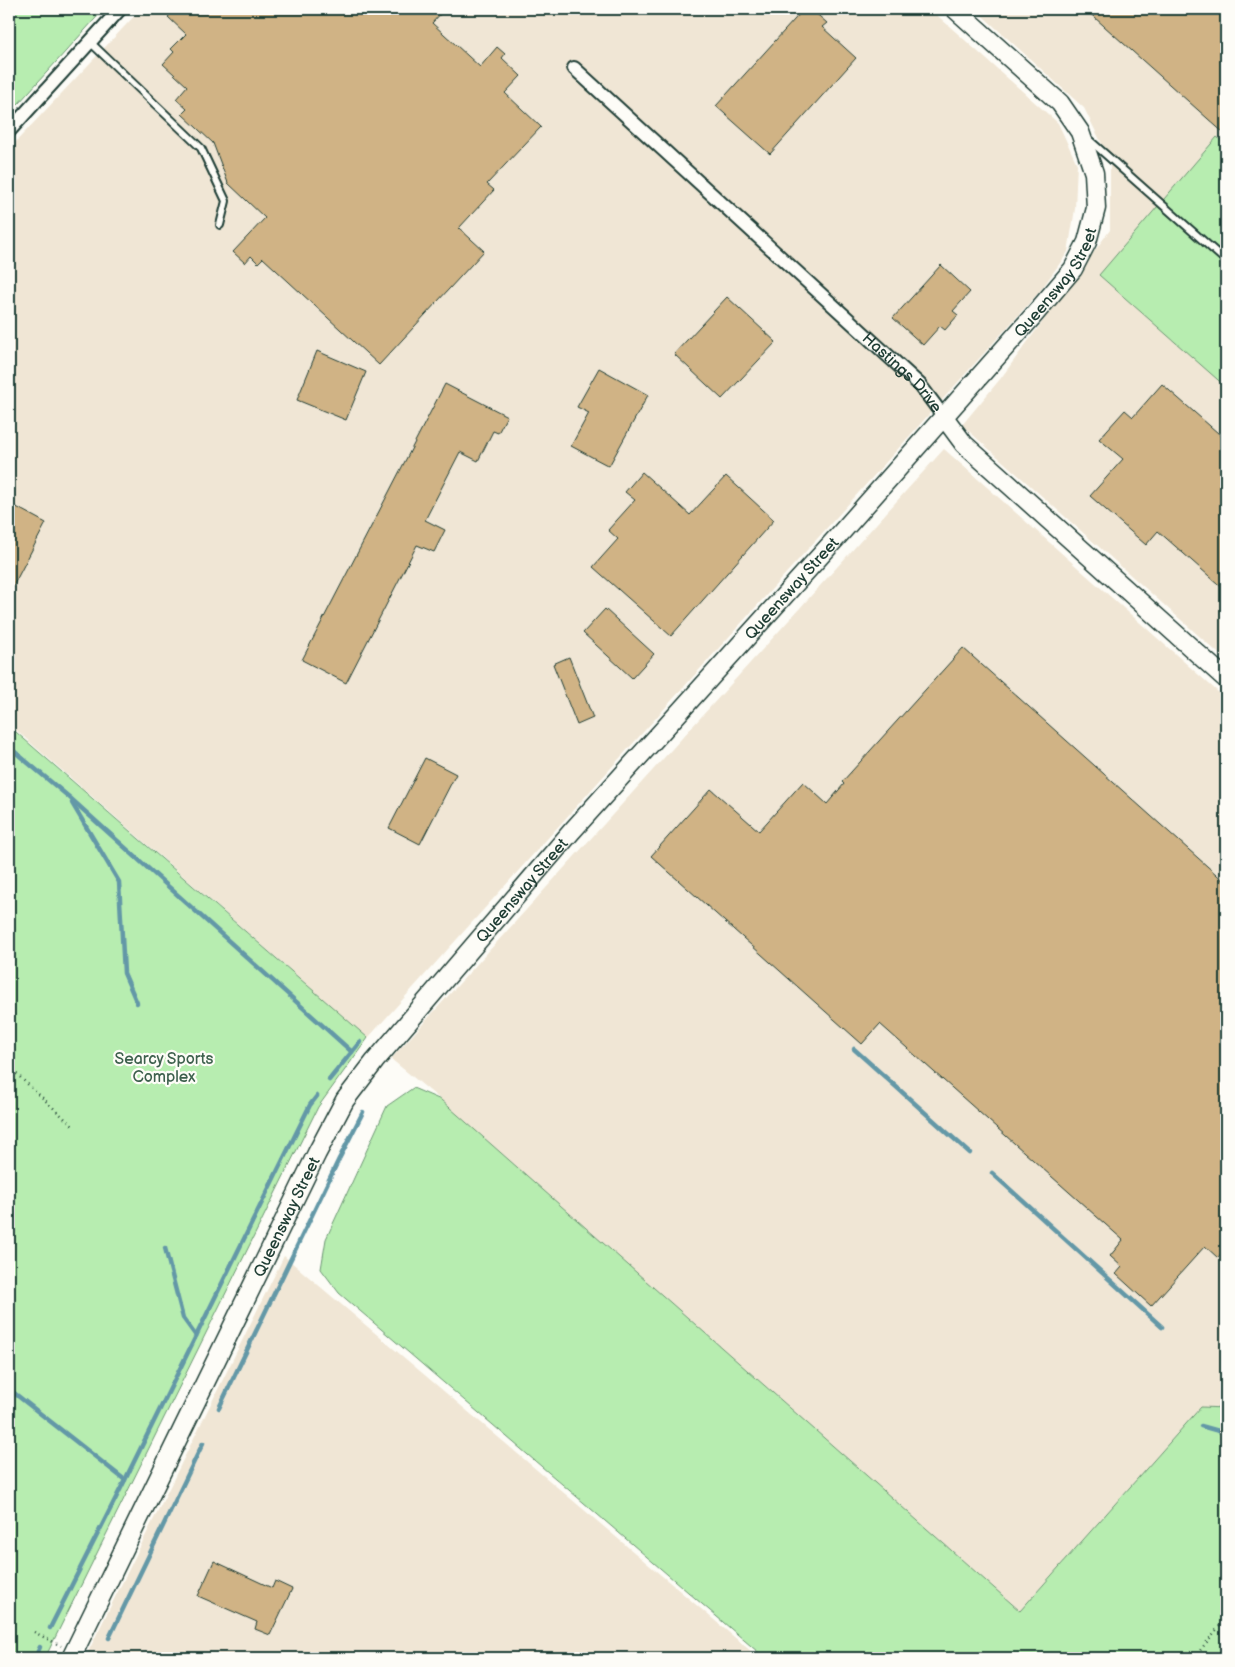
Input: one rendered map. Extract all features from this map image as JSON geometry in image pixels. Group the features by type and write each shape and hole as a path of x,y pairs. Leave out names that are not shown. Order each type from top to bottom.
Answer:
{"street":[{"path":"9,130 120,9"},
{"name":"Queensway Street","path":"72,1656 317,1153 345,1100 381,1054 572,831 944,417 1073,269 1087,242 1096,208 1094,172 1080,132 1060,104 955,9"},
{"name":"Hastings Drive","path":"574,68 920,385 964,444 1226,679"}],"lane":[{"path":"90,42 200,148 226,202 220,225"},
{"path":"1080,132 1226,261"}],"path":[{"path":"9,1067 74,1127"},
{"path":"1194,1658 1226,1618"},
{"path":"34,1632 72,1656"}],"shaded area":[{"path":"141,9 930,9 1058,123 1077,164 1075,209 1068,252 1040,291 368,1038 9,724 9,149"},
{"path":"975,9 1226,9 1226,660 962,425 1001,378 1110,230 1110,160 1084,108"},
{"path":"944,449 1226,699 1226,1408 1201,1407 1020,1611 441,1100 391,1059"},
{"path":"284,1256 759,1658 85,1658"}],"green space":[{"path":"9,9 104,9 9,114"},
{"path":"1217,137 1226,144 1226,387 1099,275"},
{"name":"Searcy Sports Complex","path":"9,726 368,1038 318,1107 45,1658 9,1658"},
{"path":"413,1088 441,1100 1020,1611 1201,1407 1226,1408 1226,1658 765,1658 339,1293 321,1269 326,1239 387,1106"}],"building":[{"path":"175,9 445,9 432,23 480,67 497,47 505,54 502,58 521,76 505,93 541,127 487,184 494,190 459,228 484,251 379,365 263,258 258,263 251,256 245,263 233,252 265,218 228,183 213,143 182,114 187,109 176,99 187,86 163,64 174,52 171,49 186,34 168,17"},
{"path":"804,9 811,9 827,23 822,27 856,58 770,154 716,106"},
{"path":"1085,9 1226,9 1226,135"},
{"path":"941,265 970,292 953,311 958,315 945,330 940,326 923,345 893,318"},
{"path":"727,297 776,342 722,399 674,354"},
{"path":"317,351 366,372 346,420 297,400"},
{"path":"599,368 648,395 609,466 571,446 589,413 577,407"},
{"path":"445,384 507,416 498,433 493,431 478,461 460,452 425,520 445,530 434,552 417,545 346,683 302,660"},
{"path":"1162,384 1226,440 1226,591 1158,531 1146,545 1090,496 1123,459 1099,439 1125,410 1133,417"},
{"path":"642,472 690,515 726,476 774,520 671,636 593,567 618,539 608,530 635,500 625,492"},
{"path":"9,503 46,523 9,594"},
{"path":"605,609 654,654 632,678 583,633"},
{"path":"963,648 1226,883 1226,1249 1218,1258 1205,1246 1151,1306 1116,1274 1122,1267 1110,1256 1123,1240 880,1024 862,1044 651,856 711,789 759,831 803,782 827,804 844,784 842,782"},
{"path":"569,657 593,718 577,725 553,664"},
{"path":"425,758 456,774 420,844 389,828"},
{"path":"214,1561 272,1588 275,1581 292,1589 270,1635 255,1629 257,1622 198,1596"}],"waterway":[{"path":"9,747 69,797 352,1052"},
{"path":"72,803 119,882 124,973 137,1003"},
{"path":"329,1080 360,1042"},
{"path":"854,1049 970,1153"},
{"path":"50,1628 310,1105 317,1096"},
{"path":"219,1408 363,1112"},
{"path":"992,1173 1162,1327"},
{"path":"165,1248 183,1318 196,1336"},
{"path":"9,1389 125,1480"},
{"path":"1201,1426 1226,1433"},
{"path":"109,1638 203,1443"},
{"path":"35,1658 40,1647"}]}
